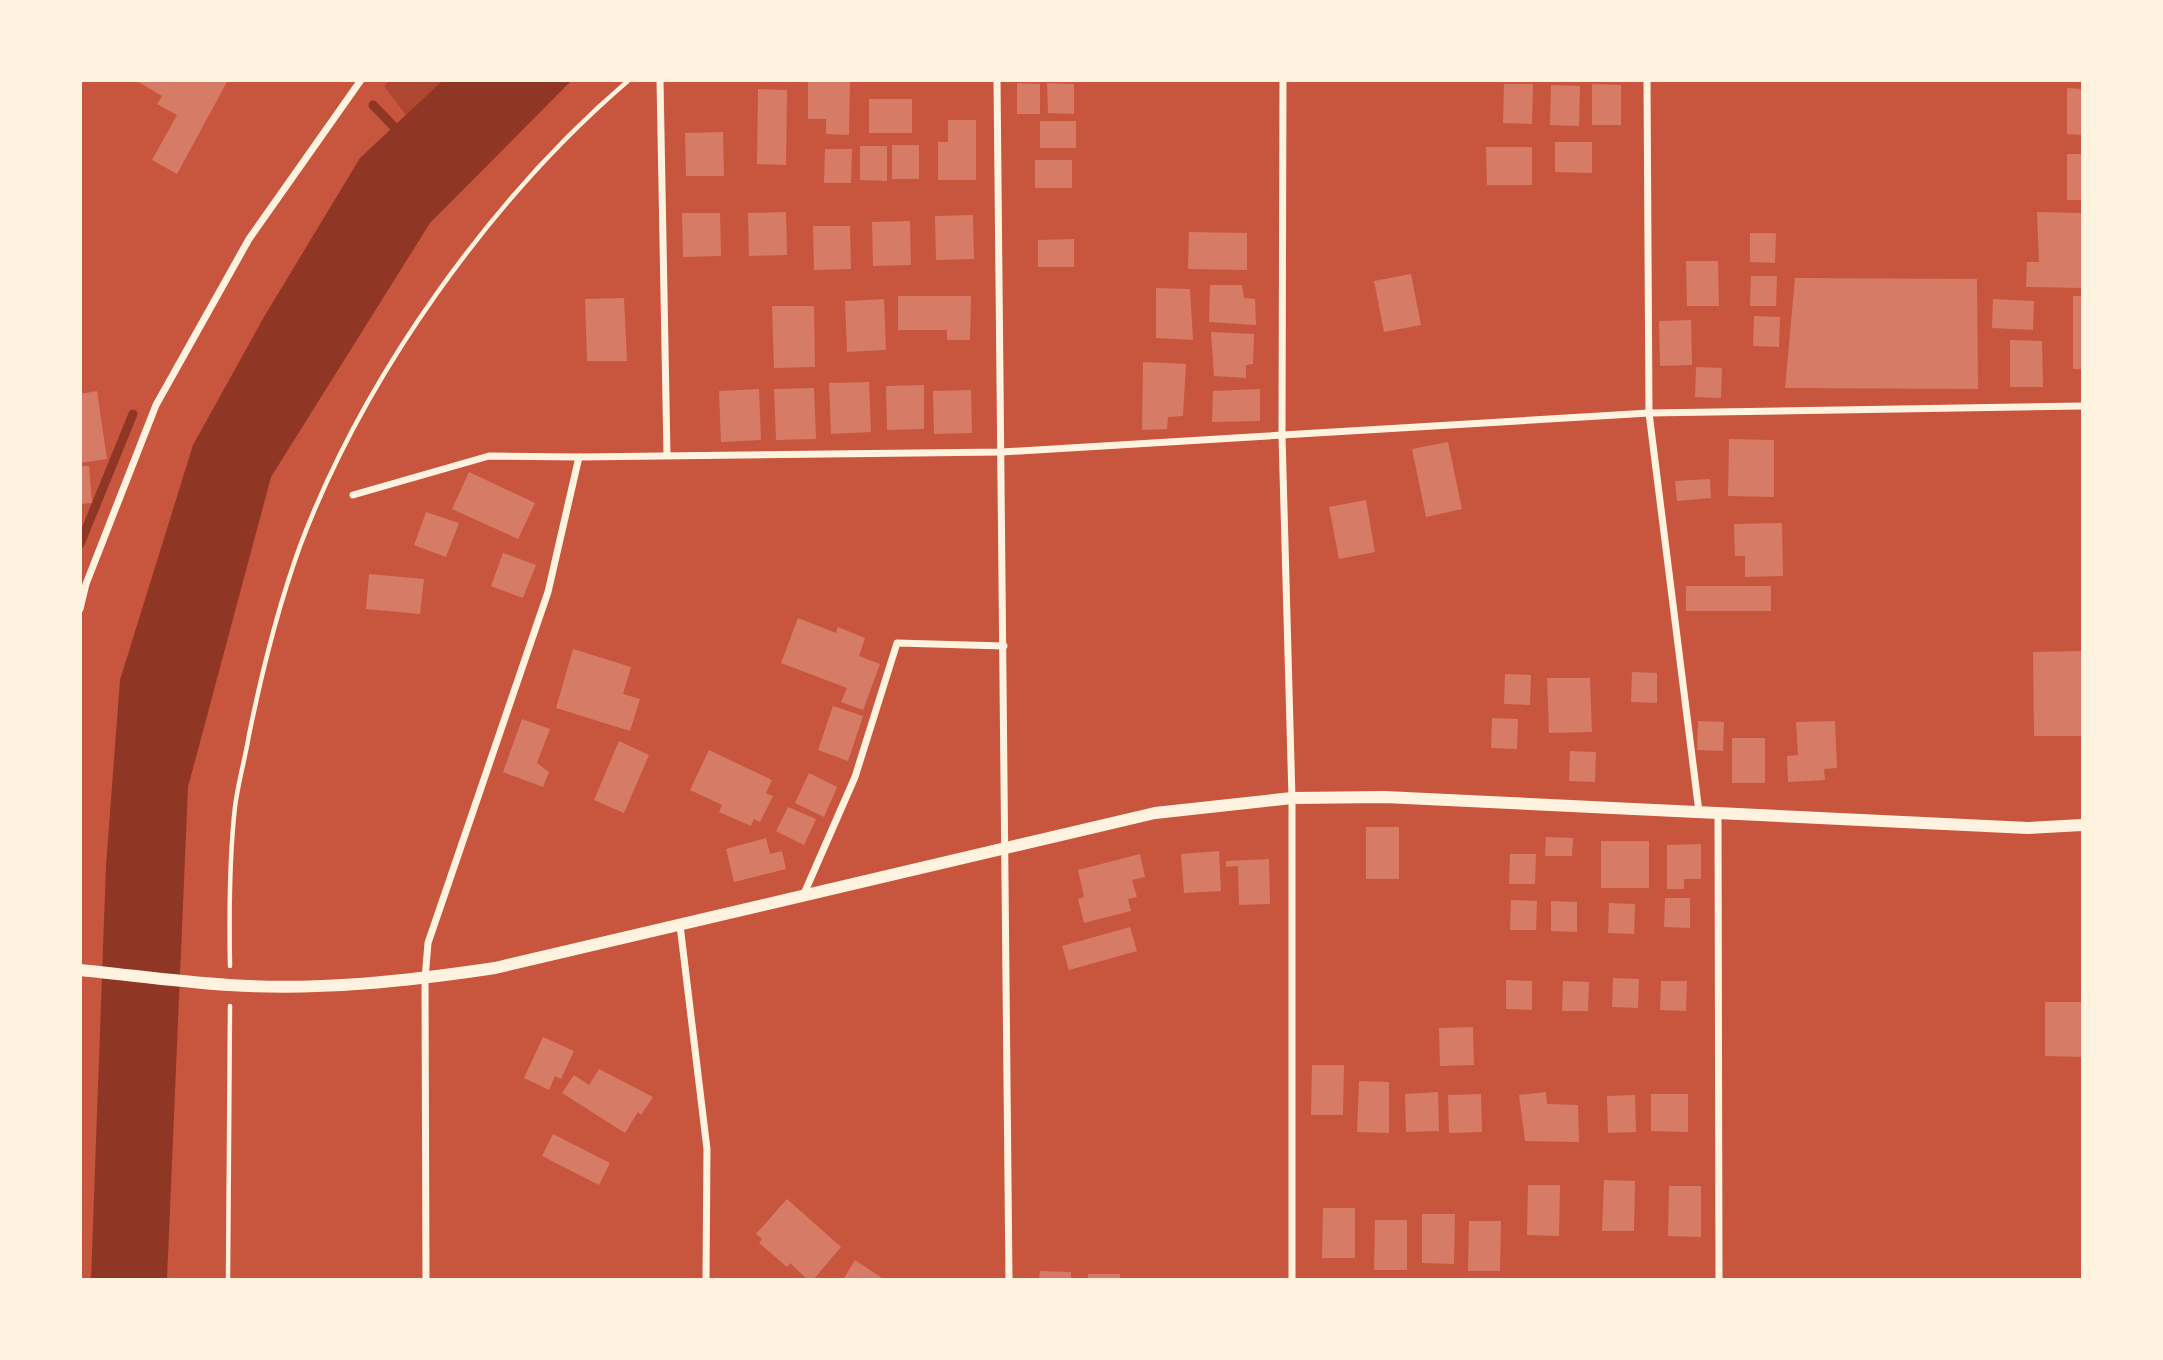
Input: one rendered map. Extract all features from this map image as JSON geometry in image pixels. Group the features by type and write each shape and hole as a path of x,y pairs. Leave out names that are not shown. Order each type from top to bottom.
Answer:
{"street":[{"path":"80,609 86,584 156,405 248,239 361,80"},
{"path":"660,80 667,455"},
{"path":"997,80 1009,1279"},
{"path":"1283,80 1282,436 1292,798 1292,1279"},
{"path":"1647,80 1649,413 1699,813"},
{"path":"353,495 489,456 1002,452 1649,413 2082,406"},
{"path":"426,1279 425,979 428,943 548,592 579,457"},
{"path":"803,895 855,777 897,643 1003,646"},
{"path":"80,970 231,986 314,986 425,979 495,968 1155,813 1292,798 1385,797 2028,828 2082,825"},
{"path":"1717,814 1719,1279"},
{"path":"680,925 707,1149 706,1279"}],"path":[{"path":"228,1279 231,986 229,901 235,807 263,667 300,546 360,414 419,322 500,211 588,115 629,80"}],"shaded area":[{"path":"389,81 442,81 406,115 384,86"},
{"path":"442,81 571,81 430,223 271,477 188,787 167,1279 91,1280 106,866 120,680 193,445 264,317 360,158"}],"building":[{"path":"135,80 228,80 177,174 152,160 177,115 157,104 162,96"},
{"path":"808,80 850,80 849,135 826,134 826,119 808,119"},
{"path":"1017,83 1040,84 1040,114 1017,114"},
{"path":"1047,83 1074,84 1074,114 1048,113"},
{"path":"1504,84 1533,84 1532,124 1503,123"},
{"path":"1592,84 1621,85 1621,125 1592,125"},
{"path":"1551,85 1580,86 1579,126 1550,125"},
{"path":"2067,88 2082,89 2082,135 2067,134"},
{"path":"758,89 787,90 786,165 757,164"},
{"path":"869,99 912,99 912,133 869,133"},
{"path":"948,120 976,120 976,180 938,180 938,142 948,142"},
{"path":"1040,121 1076,121 1076,148 1040,148"},
{"path":"723,132 724,176 686,176 685,133"},
{"path":"1555,142 1592,142 1592,173 1555,172"},
{"path":"892,145 919,145 919,179 892,179"},
{"path":"860,146 887,146 887,181 860,180"},
{"path":"1486,147 1532,147 1532,185 1487,185"},
{"path":"825,149 852,149 851,183 824,183"},
{"path":"2067,154 2082,154 2082,200 2067,200"},
{"path":"1035,160 1072,160 1072,188 1035,188"},
{"path":"786,212 787,255 749,256 748,213"},
{"path":"2037,212 2082,213 2082,288 2026,287 2027,262 2039,262"},
{"path":"682,213 720,213 721,256 683,257"},
{"path":"973,215 974,259 936,260 935,216"},
{"path":"910,221 911,265 873,266 872,222"},
{"path":"813,226 850,226 851,269 814,270"},
{"path":"1189,232 1247,233 1247,270 1188,269"},
{"path":"1750,233 1776,233 1775,263 1750,262"},
{"path":"1074,239 1074,267 1038,267 1038,240"},
{"path":"1686,261 1718,261 1719,306 1687,306"},
{"path":"1411,274 1421,325 1384,332 1374,281"},
{"path":"1751,276 1777,276 1776,306 1750,306"},
{"path":"1795,278 1977,279 1978,389 1785,388"},
{"path":"1210,285 1242,285 1244,298 1255,299 1256,325 1209,322"},
{"path":"1156,288 1190,289 1193,340 1156,338"},
{"path":"898,296 971,296 970,340 947,340 947,330 898,330"},
{"path":"2073,296 2082,296 2082,369 2073,369"},
{"path":"624,298 627,361 587,361 585,299"},
{"path":"884,299 886,350 847,352 845,301"},
{"path":"1993,299 2034,301 2033,330 1992,328"},
{"path":"772,306 814,306 815,367 774,368"},
{"path":"1754,316 1780,317 1779,347 1753,346"},
{"path":"1691,320 1692,365 1660,366 1659,321"},
{"path":"1211,332 1254,334 1253,364 1246,365 1246,378 1214,376"},
{"path":"2010,340 2042,341 2043,387 2010,387"},
{"path":"1143,362 1186,364 1183,416 1168,417 1167,429 1142,430"},
{"path":"1696,367 1722,368 1721,398 1695,397"},
{"path":"869,382 871,432 831,434 829,383"},
{"path":"924,385 924,429 887,430 886,386"},
{"path":"814,388 816,439 776,440 774,389"},
{"path":"759,389 761,440 721,442 719,391"},
{"path":"1260,389 1260,421 1212,422 1213,391"},
{"path":"971,390 972,433 934,434 933,391"},
{"path":"97,391 107,459 80,463 80,394"},
{"path":"1729,439 1774,440 1774,497 1728,496"},
{"path":"1448,442 1462,509 1426,517 1412,449"},
{"path":"80,466 89,466 92,503 80,504"},
{"path":"469,472 535,503 518,539 452,509"},
{"path":"1710,479 1711,498 1677,501 1675,481"},
{"path":"1366,500 1375,552 1339,559 1329,507"},
{"path":"426,512 459,523 446,557 414,545"},
{"path":"1782,523 1783,576 1745,577 1745,556 1735,556 1734,524"},
{"path":"503,553 536,565 523,598 491,586"},
{"path":"369,574 424,579 420,614 366,609"},
{"path":"1686,586 1771,586 1771,611 1686,611"},
{"path":"798,618 836,633 838,627 865,638 859,656 880,664 863,710 841,702 847,688 781,663"},
{"path":"573,649 631,667 623,694 640,699 630,731 556,708"},
{"path":"2082,651 2082,736 2034,736 2033,652"},
{"path":"1632,672 1657,673 1657,703 1631,702"},
{"path":"1505,674 1531,675 1530,705 1504,704"},
{"path":"1547,678 1590,678 1592,732 1549,733"},
{"path":"833,706 863,716 848,761 818,750"},
{"path":"1492,718 1518,719 1517,749 1491,748"},
{"path":"522,719 550,729 537,763 549,772 543,787 503,772"},
{"path":"1698,721 1724,722 1723,751 1697,750"},
{"path":"1835,721 1837,768 1824,769 1825,780 1788,782 1787,756 1798,755 1796,722"},
{"path":"1732,738 1765,738 1765,783 1732,783"},
{"path":"619,741 649,755 624,813 594,800"},
{"path":"709,750 772,780 766,793 773,796 760,822 754,819 751,826 719,812 722,805 690,790"},
{"path":"1570,751 1596,752 1595,782 1569,781"},
{"path":"809,773 837,787 824,817 795,803"},
{"path":"788,807 816,819 804,845 776,831"},
{"path":"1366,827 1399,827 1399,879 1366,879"},
{"path":"1546,837 1573,838 1572,856 1545,856"},
{"path":"766,838 770,854 782,851 786,869 734,882 726,849"},
{"path":"1601,841 1649,841 1649,888 1601,888"},
{"path":"1701,844 1701,879 1684,879 1684,889 1667,889 1667,845"},
{"path":"1219,851 1221,891 1184,893 1181,854"},
{"path":"1140,854 1145,877 1132,880 1137,897 1128,899 1131,911 1084,923 1078,899 1084,897 1078,870"},
{"path":"1510,854 1536,854 1535,884 1509,884"},
{"path":"1269,859 1270,904 1239,905 1238,866 1226,867 1226,861"},
{"path":"1665,898 1690,898 1690,928 1664,927"},
{"path":"1511,900 1537,901 1536,930 1510,930"},
{"path":"1551,901 1577,902 1577,932 1551,931"},
{"path":"1609,903 1635,904 1634,934 1608,933"},
{"path":"1130,927 1137,951 1069,970 1062,946"},
{"path":"1613,978 1639,979 1638,1008 1612,1007"},
{"path":"1506,980 1532,981 1532,1010 1506,1009"},
{"path":"1563,981 1589,982 1588,1011 1562,1011"},
{"path":"1661,981 1687,981 1686,1011 1660,1010"},
{"path":"2045,1002 2082,1002 2082,1057 2045,1056"},
{"path":"1473,1027 1474,1065 1440,1066 1439,1028"},
{"path":"543,1037 574,1051 561,1079 555,1076 549,1090 524,1078"},
{"path":"1312,1065 1344,1065 1343,1115 1311,1115"},
{"path":"599,1069 653,1097 641,1115 638,1112 625,1133 562,1093 574,1075 589,1085"},
{"path":"1359,1081 1389,1082 1389,1133 1357,1132"},
{"path":"1438,1092 1439,1131 1406,1132 1405,1094"},
{"path":"1546,1092 1547,1104 1578,1105 1579,1142 1525,1141 1519,1095"},
{"path":"1481,1094 1482,1132 1449,1133 1448,1095"},
{"path":"1651,1094 1688,1094 1688,1132 1651,1131"},
{"path":"1635,1095 1636,1132 1608,1133 1607,1096"},
{"path":"553,1134 610,1163 599,1185 542,1156"},
{"path":"1604,1180 1635,1181 1634,1231 1602,1231"},
{"path":"1528,1185 1560,1185 1559,1236 1527,1235"},
{"path":"1669,1186 1701,1186 1701,1237 1668,1236"},
{"path":"787,1199 841,1247 813,1280 808,1280 790,1263 787,1267 759,1243 762,1239 756,1234"},
{"path":"1323,1208 1355,1208 1355,1258 1322,1258"},
{"path":"1422,1214 1455,1214 1454,1264 1422,1263"},
{"path":"1375,1220 1407,1220 1407,1270 1374,1270"},
{"path":"1469,1221 1501,1221 1500,1271 1468,1271"},
{"path":"855,1260 885,1280 843,1280"},
{"path":"1040,1271 1071,1272 1071,1280 1039,1280"},
{"path":"1088,1274 1120,1274 1120,1280 1088,1280"}],"waterway":[{"path":"373,105 401,134"},
{"path":"80,544 133,414"}]}
